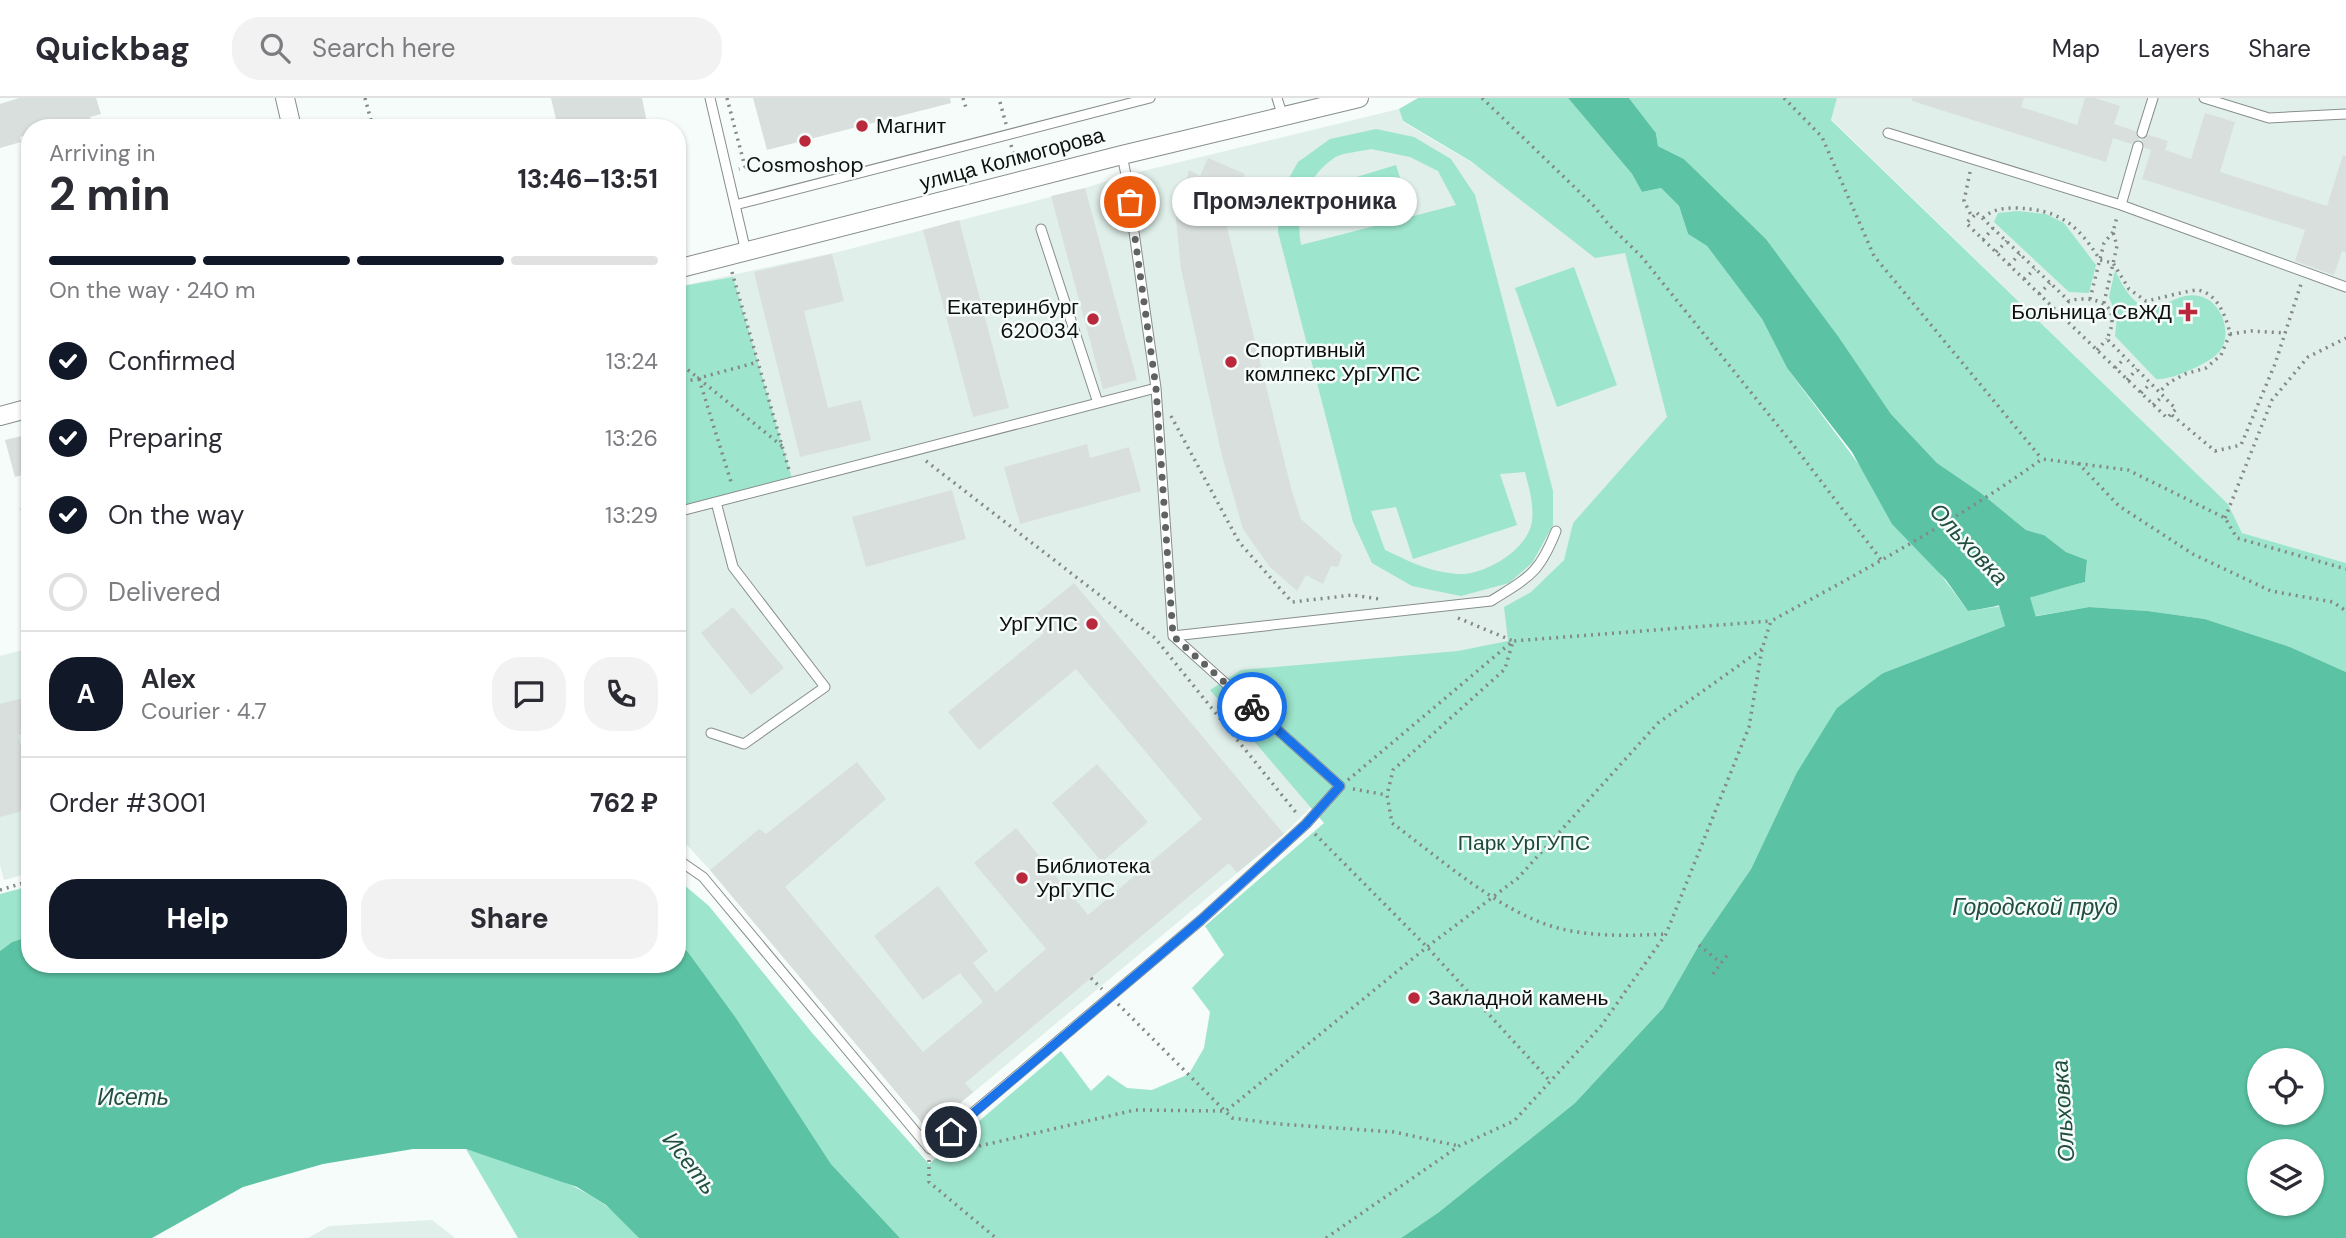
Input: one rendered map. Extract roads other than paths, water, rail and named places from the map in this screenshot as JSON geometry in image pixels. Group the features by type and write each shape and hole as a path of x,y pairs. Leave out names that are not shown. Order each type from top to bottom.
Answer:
{"street":[{"path":"285,98 290,119"},
{"name":"улица Колмогорова","path":"686,267 1122,155 1360,98"},
{"path":"0,415 21,410"}],"lane":[{"path":"710,98 746,252"},
{"path":"735,205 1150,98"},
{"path":"1278,98 1283,117"},
{"path":"2142,133 2152,98"},
{"path":"2204,98 2269,118 2346,114"},
{"path":"1888,133 2121,205 2346,287"},
{"path":"2121,205 2138,146"},
{"path":"686,865 703,877 930,1149 1201,920 1306,824 1340,786 1173,636 1156,388 1122,155"},
{"path":"1041,229 1098,403"},
{"path":"686,510 1156,388"},
{"path":"711,733 744,744 825,687 733,567 716,502"},
{"path":"1173,636 1491,601 1531,576 1547,554 1556,531"}],"water":[{"path":"1568,98 1629,98 1656,133 1658,146 1684,159 1766,239 1838,336 1891,414 1937,463 1981,493 2026,530 2044,535 2066,552 2087,560 2085,582 1968,611 1946,580 1892,524 1852,452 1787,368 1762,319 1707,246 1688,234 1679,206 1661,188 1642,192 1632,174"},
{"name":"Городской пруд","path":"2089,607 2205,619 2290,647 2346,672 2346,1238 1401,1238 1439,1212 1575,1103 1663,1008 1699,945 1751,869 1796,774 1837,708 1883,673 2005,626 2018,616 2032,617"},
{"name":"Исеть","path":"21,939 21,973 686,973 686,950 736,1018 831,1164 900,1238 639,1238 606,1205 577,1187 466,1149 413,1149 323,1164 243,1187 152,1238 0,1238 0,951"}],"waterway":[{"name":"Ольховка","path":"1991,566 2010,586 2031,657"}],"place":[{"name":"Магнит","path":"862,126"},
{"name":"Cosmoshop","path":"805,141"},
{"name":"Промэлектроника","path":"1130,202"},
{"name":"Больница СвЖД","path":"2188,312"},
{"name":"Екатеринбург 620034","path":"1093,319"},
{"name":"Спортивный комлпекс УрГУПС","path":"1231,362"},
{"name":"УрГУПС","path":"1092,624"},
{"name":"Библиотека УрГУПС","path":"1022,878"},
{"name":"Закладной камень","path":"1414,998"}],"park label":[{"name":"Парк УрГУПС","path":"1524,843"}]}
